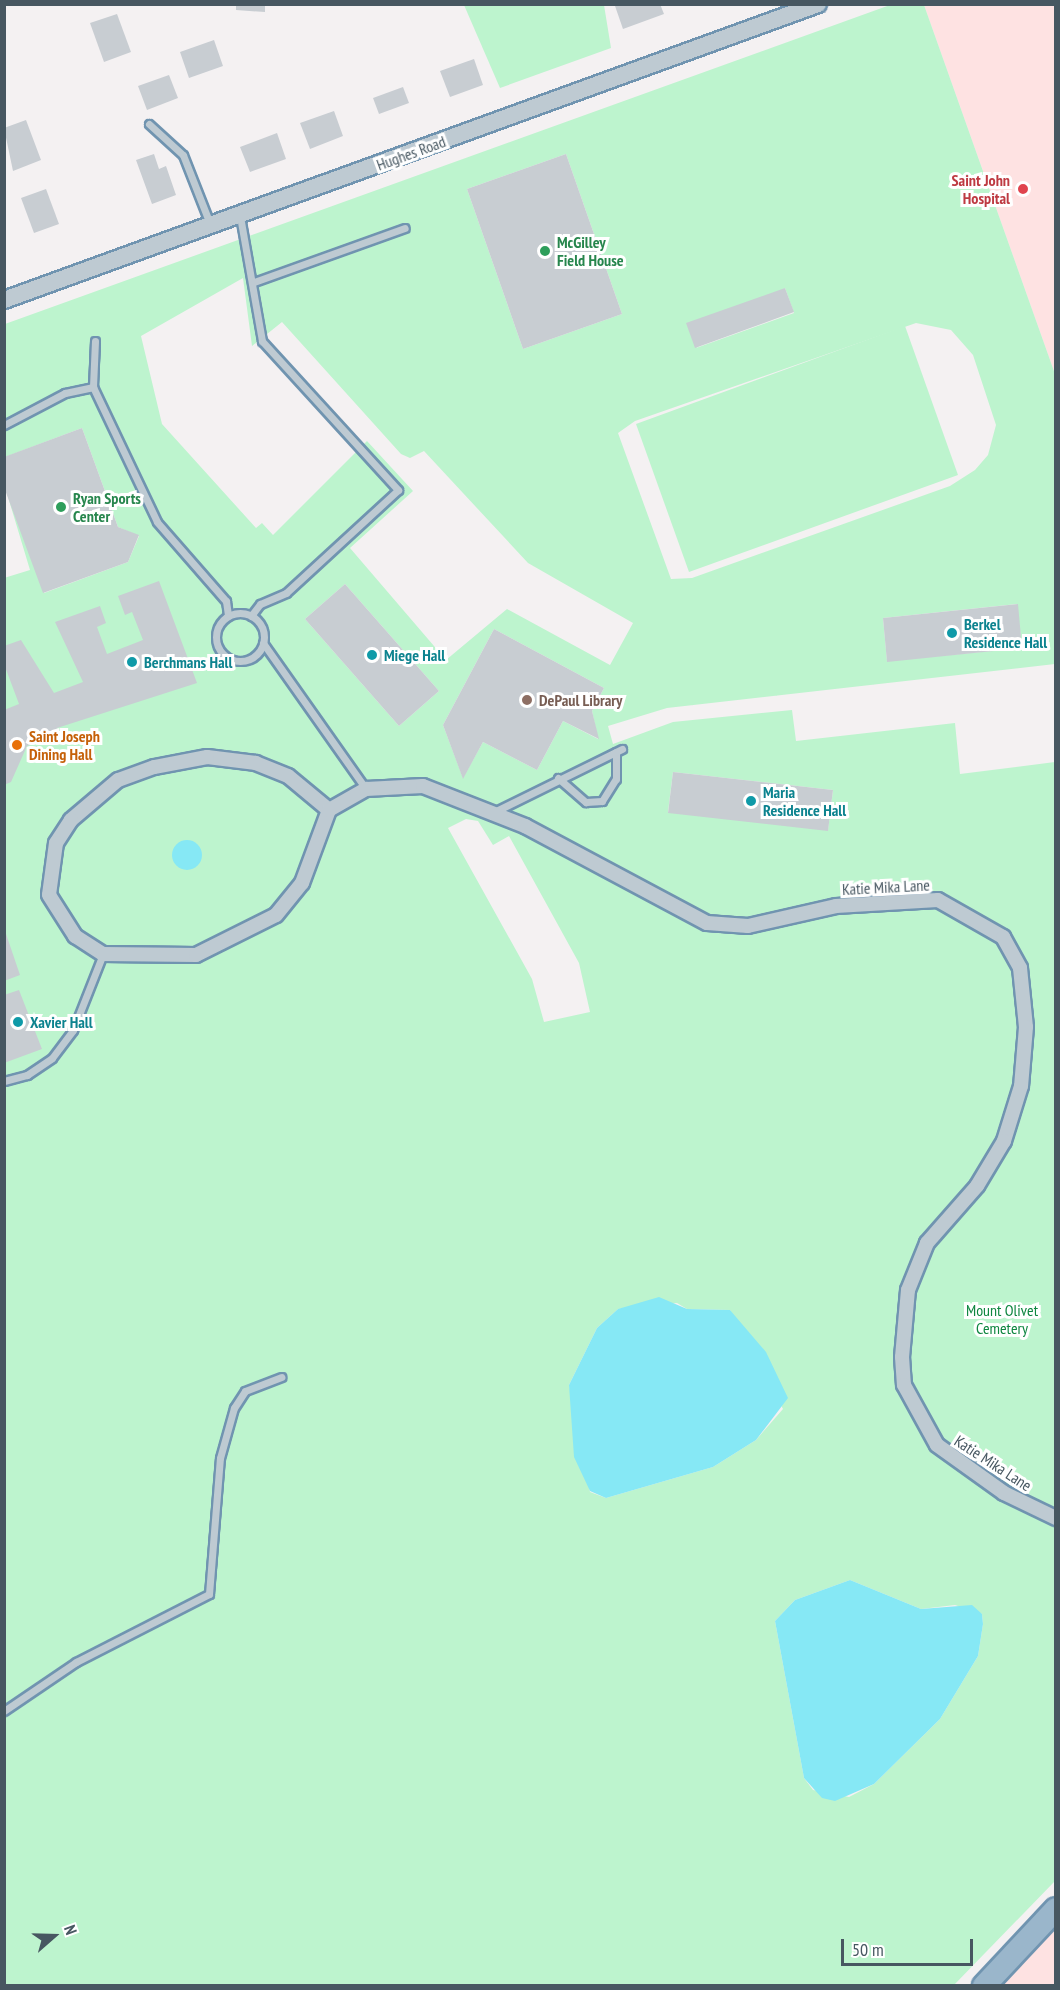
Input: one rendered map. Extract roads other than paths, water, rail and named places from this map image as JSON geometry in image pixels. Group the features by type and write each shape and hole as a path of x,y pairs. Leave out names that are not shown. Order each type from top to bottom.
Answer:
{"highway":[{"path":"984,1986 1056,1909"}],"street":[{"name":"Hughes Road","path":"5,297 240,216 818,4"},
{"path":"329,810 288,776 230,758 181,760 118,780 71,820 56,843 49,870 57,915 75,936 103,954 196,955 250,933 276,915 302,884 329,810 366,789"},
{"name":"Katie Mika Lane","path":"366,789 423,786 492,813 707,923 748,926 836,906 938,900 1003,937 1020,968 1026,1027 1021,1086 1004,1141 977,1186 927,1244 908,1290 902,1357 909,1396 937,1445 1004,1493 1056,1518"}],"lane":[{"path":"150,124 183,154 210,226"},
{"path":"240,216 254,282 262,341 398,490 286,593 260,604 251,616"},
{"path":"254,282 405,228"},
{"path":"95,341 93,387 157,522 226,600 228,616 216,635 226,656 248,660 263,643"},
{"path":"4,425 65,393 93,387"},
{"path":"228,616 251,616 262,627 263,643 366,789"},
{"path":"492,813 558,778 619,750 616,779 602,801 586,802 558,778"},
{"path":"4,1081 27,1075 52,1058 73,1030 103,954"},
{"path":"4,1711 76,1662 209,1594 220,1458 234,1408 245,1391 281,1377"}],"water":[{"path":"187,840 198,844 202,855 198,866 187,870 176,866 172,855 176,844"},
{"path":"659,1297 687,1309 730,1310 766,1352 788,1398 756,1440 713,1467 606,1498 590,1491 574,1457 569,1385 597,1328 618,1309"},
{"path":"850,1580 921,1609 972,1605 982,1614 983,1624 978,1656 940,1719 874,1784 835,1801 822,1798 804,1778 775,1621 795,1600"}],"place":[{"name":"Saint John Hospital","path":"1023,189"},
{"name":"McGilley Field House","path":"545,251"},
{"name":"Ryan Sports Center","path":"61,507"},
{"name":"Berkel Residence Hall","path":"952,633"},
{"name":"Miege Hall","path":"372,655"},
{"name":"Berchmans Hall","path":"132,662"},
{"name":"DePaul Library","path":"527,700"},
{"name":"Saint Joseph Dining Hall","path":"17,745"},
{"name":"Maria Residence Hall","path":"751,801"},
{"name":"Xavier Hall","path":"18,1022"}],"park label":[{"name":"Mount Olivet Cemetery","path":"1002,1319"}]}
